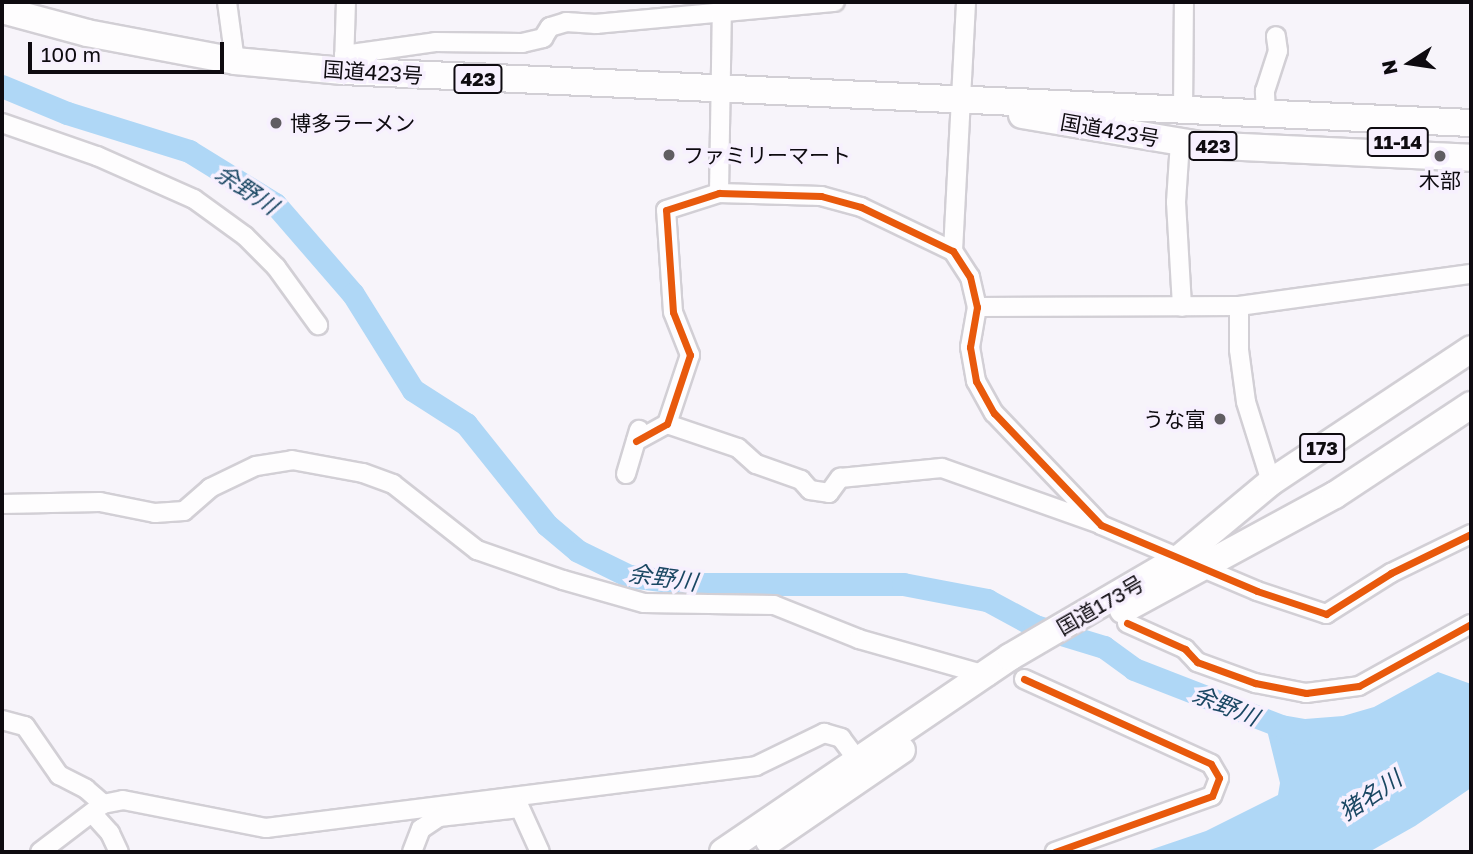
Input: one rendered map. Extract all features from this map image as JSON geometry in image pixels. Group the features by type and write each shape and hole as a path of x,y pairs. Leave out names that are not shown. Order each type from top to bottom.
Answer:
{"highway":[{"name":"国道423号","path":"2,10 87,33 235,61 344,63 723,91 1042,102 1471,123"},
{"name":"国道423号","path":"960,100 1180,142 1471,158"},
{"path":"1042,102 1141,117 1471,134"},
{"name":"11-14","path":"1083,125 1105,123 1471,146"},
{"name":"国道173号","path":"1199,557 1271,482 1471,349"},
{"path":"1199,557 1427,405 1471,366"},
{"path":"1427,405 1471,387"},
{"name":"国道173号","path":"723,852 863,766 1009,671 1105,619 1199,557 1335,495 1471,405"},
{"name":"国道173号","path":"753,852 863,766"}],"street":[{"path":"227,2 235,61"},
{"path":"346,2 344,63 435,43 522,43 543,38 550,27 566,22 596,24 722,7 835,2"},
{"path":"953,251 966,2"},
{"path":"1183,111 1184,2"},
{"path":"719,193 723,91 722,7"},
{"path":"1266,113 1265,91 1278,51 1276,36"},
{"path":"2,123 97,156 194,199 245,236 276,267 318,325"},
{"path":"1180,142 1176,202 1182,307"},
{"path":"667,424 690,355 673,312 666,210 719,193 821,195 861,207 953,251 970,276 977,306 971,348 976,382 994,413 1101,525"},
{"path":"977,306 1239,306 1471,275"},
{"path":"1239,306 1239,350 1246,402 1271,482"},
{"path":"626,474 638,435 667,424 738,448 757,464 801,480 810,490 829,493 840,478 942,468 1199,557 1257,591 1326,614 1391,573 1471,534"},
{"path":"2,505 100,502 155,513 184,511 210,488 256,466 292,460 363,473 393,484 477,550 563,580 644,603 774,605 859,639 1009,671 1212,764 1219,778 1212,796 1055,852"},
{"path":"1105,619 1185,649 1197,662 1269,687 1306,693 1359,686 1471,624"},
{"path":"2,720 25,726 59,775 86,789 119,852"},
{"path":"40,852 98,808 123,800 266,828 439,810 756,766 824,733 841,738 863,766"},
{"path":"412,852 421,829 439,810 520,808 540,852"}],"water":[{"name":"猪名川","path":"1438,672 1471,684 1471,788 1415,826 1369,852 1144,852 1206,831 1278,795 1280,783 1267,730 1276,714 1305,719 1343,716 1374,707"}],"waterway":[{"name":"余野川","path":"2,86 67,113 189,151 275,204 353,294 413,390 466,424 547,525 578,551 629,576 693,584 903,584 987,600 1035,626 1104,647 1134,669 1299,733"}],"cycle path":[{"path":"636,441 667,424 690,355 673,312 666,210 719,193 821,196 861,207 953,251 970,277 977,307 970,347 976,381 994,413 1101,525 1257,591 1326,614 1391,573 1471,534"},
{"path":"1127,623 1185,649 1197,662 1255,683 1306,693 1359,686 1471,624"},
{"path":"1024,679 1211,764 1219,778 1212,796 1055,852"}],"place":[{"name":"博多ラーメン","path":"276,123"},
{"name":"ファミリーマート","path":"669,155"},
{"name":"木部","path":"1440,156"},
{"name":"うな富","path":"1220,419"}]}
